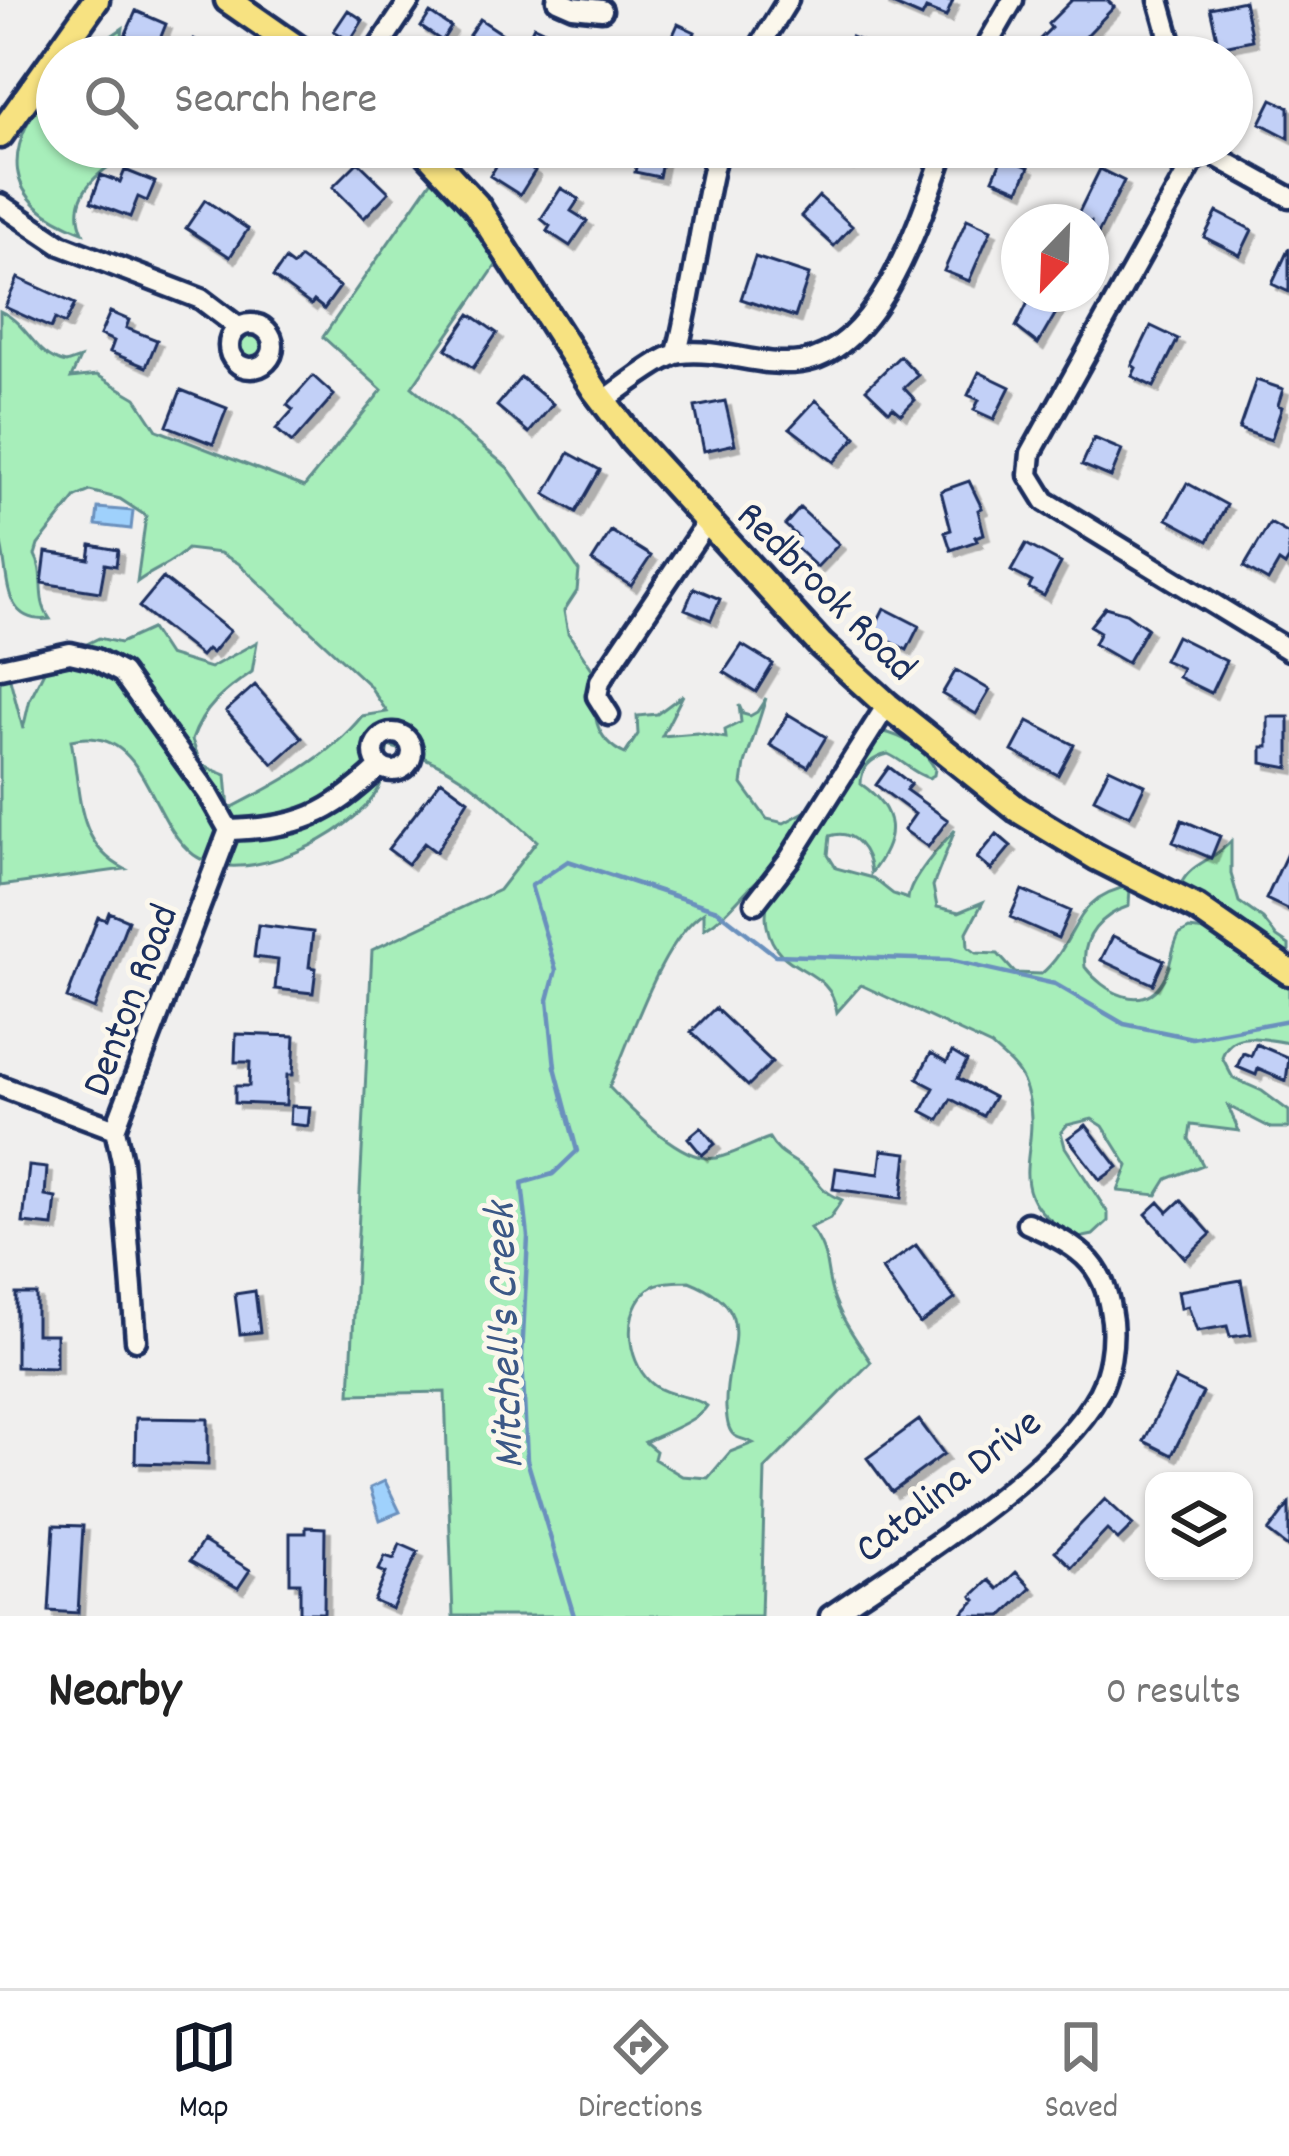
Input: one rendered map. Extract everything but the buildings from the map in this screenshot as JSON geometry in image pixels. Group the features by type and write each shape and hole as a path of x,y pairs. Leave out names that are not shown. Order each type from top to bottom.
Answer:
{"main road":[{"path":"70,36 96,0"},
{"path":"228,0 280,36"},
{"path":"0,135 36,84"},
{"name":"Redbrook Road","path":"442,168 476,205 602,401 821,646 886,705 1017,809 1096,857 1197,908 1289,971"}],"street":[{"path":"386,36 410,0"},
{"path":"557,0 602,10"},
{"path":"766,36 788,0"},
{"path":"992,36 1013,0"},
{"path":"1160,0 1169,36"},
{"path":"676,352 693,289 713,168"},
{"path":"602,401 676,352 798,362 825,353 846,338 886,292 937,168"},
{"path":"1189,168 1031,453 1029,475 1045,501 1289,650"},
{"path":"1236,168 1289,197"},
{"path":"0,204 61,245 201,299 238,328"},
{"path":"609,715 597,696 600,682 707,521"},
{"path":"0,668 70,653 96,658 122,674 230,830 282,827 315,818 380,767"},
{"path":"754,903 790,858 886,705"},
{"name":"Denton Road","path":"136,1340 122,1161 115,1130 230,830"},
{"path":"0,1086 115,1130"},
{"name":"Catalina Drive","path":"830,1616 931,1548 1014,1484 1078,1424 1100,1391 1113,1334 1103,1282 1077,1251 1027,1223"}],"green space":[{"path":"36,107 36,168 107,168 80,202 83,232 36,205 23,189 18,150"},
{"path":"442,168 506,251 412,387 508,468 579,571 577,591 564,611 568,633 600,681 595,714 607,741 625,754 638,734 637,716 657,714 683,695 662,736 697,733 726,738 725,730 741,722 739,705 750,716 766,698 742,784 767,819 784,823 806,811 826,782 810,816 881,731 905,740 925,755 934,775 923,776 888,754 868,764 861,784 882,804 890,825 880,860 871,873 859,843 839,834 830,836 828,855 836,868 873,878 908,899 920,873 955,830 933,886 937,907 959,912 983,902 967,932 968,947 976,953 998,954 1015,973 1041,974 1096,900 1130,886 1129,906 1102,921 1090,936 1085,967 1123,996 1145,996 1155,990 1166,975 1179,935 1189,929 1216,932 1180,886 1190,872 1231,841 1231,874 1239,902 1289,945 1289,1043 1241,1039 1222,1057 1233,1078 1289,1111 1289,1128 1271,1128 1228,1106 1239,1131 1191,1125 1189,1139 1203,1165 1167,1179 1157,1195 1118,1191 1128,1166 1103,1126 1092,1119 1067,1125 1061,1132 1065,1147 1108,1213 1108,1221 1093,1235 1079,1238 1051,1221 1028,1186 1030,1106 1017,1071 991,1046 861,985 837,1012 825,985 781,954 773,942 766,919 774,868 704,929 704,912 688,926 661,967 609,1087 658,1133 688,1153 716,1158 769,1138 823,1189 842,1200 830,1218 810,1228 824,1252 839,1311 871,1362 765,1469 761,1616 453,1616 445,1392 350,1394 372,950 499,890 537,841 451,771 388,746 378,790 345,824 294,853 266,862 215,864 194,855 179,840 144,778 116,746 96,739 71,740 88,830 108,858 125,869 0,886 0,667 9,675 23,729 30,699 48,663 99,638 120,643 151,629 168,655 210,668 257,642 252,672 216,701 192,740 201,765 226,775 229,809 317,758 362,716 387,712 369,685 238,563 220,553 187,549 137,582 146,516 120,499 90,491 76,497 35,555 50,619 23,614 10,594 0,540 0,311 46,354 66,363 80,358 71,378 97,375 136,398 157,430 304,487 382,390 323,337","holes":["689,1281 726,1306 735,1334 727,1388 728,1424 735,1436 753,1443 730,1452 708,1478 682,1476 654,1459 656,1451 645,1442 707,1406 661,1390 646,1377 631,1341 633,1314 649,1288"]},
{"path":"251,329 264,334 269,347 264,360 251,365 238,360 233,347 238,334"}],"water":[{"path":"98,508 133,511 131,529 96,525"},
{"path":"385,1481 400,1512 380,1520 370,1488"}],"waterway":[{"name":"Mitchell's Creek","path":"574,1616 527,1460 522,1357 528,1237 522,1183 553,1174 577,1151 555,1067 548,1000 556,970 531,886 568,861 717,910 775,955 949,960 1055,984 1124,1024 1192,1038 1289,1020"}]}
